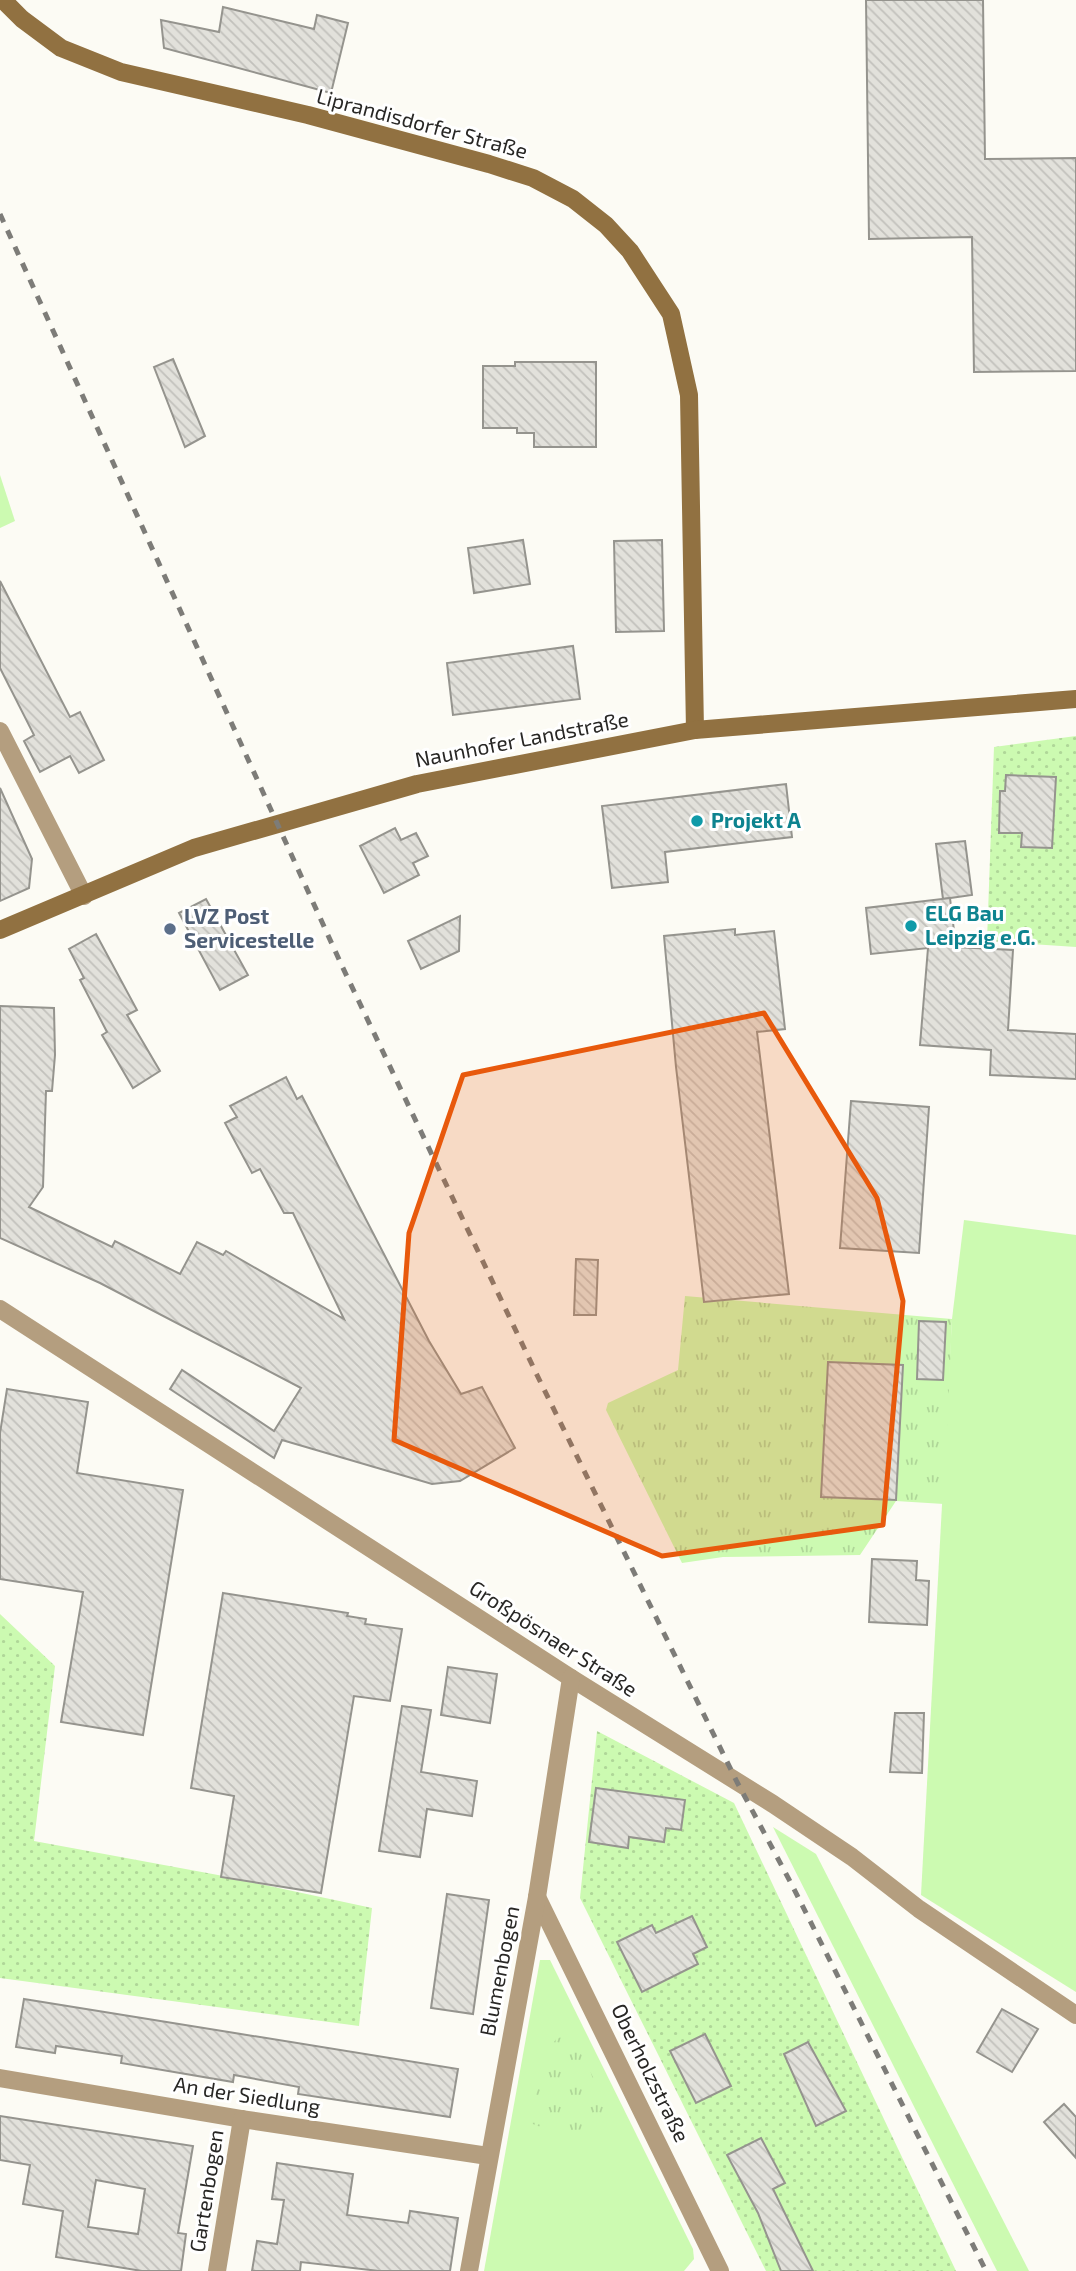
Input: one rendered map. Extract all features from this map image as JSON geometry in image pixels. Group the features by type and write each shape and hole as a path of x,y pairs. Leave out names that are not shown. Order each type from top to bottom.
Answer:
{"street":[{"name":"Liprandisdorfer Straße","path":"3,0 22,19 61,48 121,72 308,116 489,164 533,178 573,200 606,225 630,251 671,314 685,374 691,445 695,730"},
{"name":"Naunhofer Landstraße","path":"0,930 194,848 417,783 695,730 1076,699"},
{"path":"0,731 83,896"},
{"name":"Großpösnaer Straße","path":"0,1309 840,1849 919,1909 1076,2015"},
{"name":"Blumenbogen","path":"469,2271 537,1897 571,1678"},
{"name":"Oberholzstraße","path":"537,1897 720,2271"},
{"name":"An der Siedlung","path":"0,2077 242,2119 488,2157"},
{"name":"Gartenbogen","path":"217,2271 242,2119"}],"highlighted area":[{"path":"764,1013 877,1198 903,1301 883,1525 662,1556 394,1440 409,1233 463,1075"}],"green space":[{"path":"0,475 15,521 0,528"},
{"path":"1076,736 1076,947 987,941 994,747"},
{"path":"964,1220 1076,1235 1076,1992 921,1895 952,1319"},
{"path":"685,1296 952,1319 944,1504 896,1501 860,1555 723,1557 682,1563 606,1410 608,1403 678,1370"},
{"path":"0,1614 55,1666 34,1841 218,1875 372,1908 359,2026 0,1978"},
{"path":"597,1731 734,1803 956,2271 766,2271 580,1898"},
{"path":"773,1827 816,1854 1029,2271 997,2271"},
{"path":"540,1960 550,1960 693,2249 694,2259 684,2271 484,2271"},
{"path":"566,2037 575,2042 614,2118 608,2123 586,2129 560,2130 548,2129 530,2122 544,2055 557,2038"}],"building":[{"path":"866,0 983,0 985,159 1076,158 1076,371 974,372 972,237 869,239"},
{"path":"223,7 314,29 317,15 348,23 331,93 164,48 161,20 219,32"},
{"path":"173,359 205,436 185,447 154,367"},
{"path":"515,362 596,362 596,447 534,447 534,433 517,433 517,428 483,428 483,366 515,366"},
{"path":"523,540 530,584 474,593 468,548"},
{"path":"662,540 664,631 616,632 614,541"},
{"path":"0,581 70,717 80,712 104,760 79,773 70,756 40,772 24,741 34,735 0,668"},
{"path":"573,646 580,699 453,715 447,663"},
{"path":"1006,775 1056,777 1052,848 1021,847 1022,833 999,833 1000,791 1005,791"},
{"name":"Projekt A","path":"786,784 792,837 665,852 668,882 612,888 602,806"},
{"path":"0,788 32,859 29,888 0,901"},
{"path":"395,828 401,840 416,833 428,856 413,863 419,875 384,893 360,846"},
{"path":"965,841 972,895 943,899 936,844"},
{"path":"950,898 956,947 1013,950 1008,1030 1076,1034 1076,1079 990,1075 991,1050 920,1045 928,948 871,954 866,908"},
{"path":"206,899 248,975 220,990 179,913"},
{"path":"460,916 459,951 421,969 408,941"},
{"path":"735,929 735,935 774,931 785,1029 757,1032 789,1294 704,1302 676,1067 664,936"},
{"path":"96,934 137,1010 127,1015 160,1071 133,1088 102,1035 107,1032 80,980 84,978 69,949"},
{"path":"0,1006 54,1008 55,1055 52,1091 46,1091 43,1187 29,1207 112,1247 115,1241 180,1274 197,1242 223,1255 226,1251 344,1319 293,1213 284,1213 260,1169 252,1173 225,1123 237,1117 230,1106 286,1077 297,1099 302,1096 429,1341 461,1394 482,1387 515,1448 460,1481 432,1484 282,1440 274,1458 170,1389 182,1370 274,1431 301,1388 100,1283 0,1238"},
{"path":"851,1101 929,1107 919,1253 840,1248"},
{"path":"576,1259 598,1260 596,1315 574,1315"},
{"path":"919,1321 946,1322 943,1380 917,1379"},
{"path":"828,1362 903,1365 896,1500 821,1497"},
{"path":"7,1389 88,1402 77,1473 183,1490 143,1735 61,1722 83,1592 0,1579 0,1433"},
{"path":"872,1559 917,1561 916,1580 929,1581 927,1625 869,1622"},
{"path":"223,1593 348,1613 347,1616 366,1619 365,1624 402,1629 390,1701 354,1696 321,1893 221,1877 234,1796 191,1788"},
{"path":"448,1667 497,1674 490,1723 441,1715"},
{"path":"402,1706 431,1710 421,1772 477,1781 472,1816 427,1809 420,1857 379,1851"},
{"path":"895,1713 924,1713 922,1773 890,1772"},
{"path":"596,1788 685,1800 681,1830 666,1828 664,1842 629,1837 628,1848 589,1842"},
{"path":"447,1894 489,1900 473,2014 431,2008"},
{"path":"692,1916 707,1947 693,1954 698,1964 642,1992 617,1942 652,1925 656,1933"},
{"path":"24,1999 458,2069 450,2117 298,2094 299,2087 234,2075 233,2082 121,2063 122,2056 56,2046 55,2053 16,2047"},
{"path":"1002,2009 1038,2029 1012,2072 977,2052"},
{"path":"705,2034 731,2086 696,2103 670,2051"},
{"path":"808,2042 846,2111 816,2126 784,2054"},
{"path":"1064,2104 1076,2117 1076,2158 1044,2122"},
{"path":"0,2116 193,2146 178,2233 186,2234 181,2271 142,2271 56,2257 63,2211 23,2204 30,2165 0,2160","holes":["96,2180 145,2189 138,2234 88,2227"]},
{"path":"761,2138 785,2183 773,2189 813,2271 781,2271 758,2213 727,2155"},
{"path":"277,2163 353,2174 347,2215 408,2223 410,2211 458,2218 450,2271 379,2271 301,2262 300,2271 252,2271 257,2241 277,2244 284,2200 272,2199"}],"railway":[{"path":"0,214 342,966 537,1375 737,1782 792,1885 986,2271"}],"place":[{"name":"Projekt A","path":"697,821"},
{"name":"ELG Bau Leipzig e.G.","path":"911,926"},
{"name":"LVZ Post Servicestelle","path":"170,929"}]}
